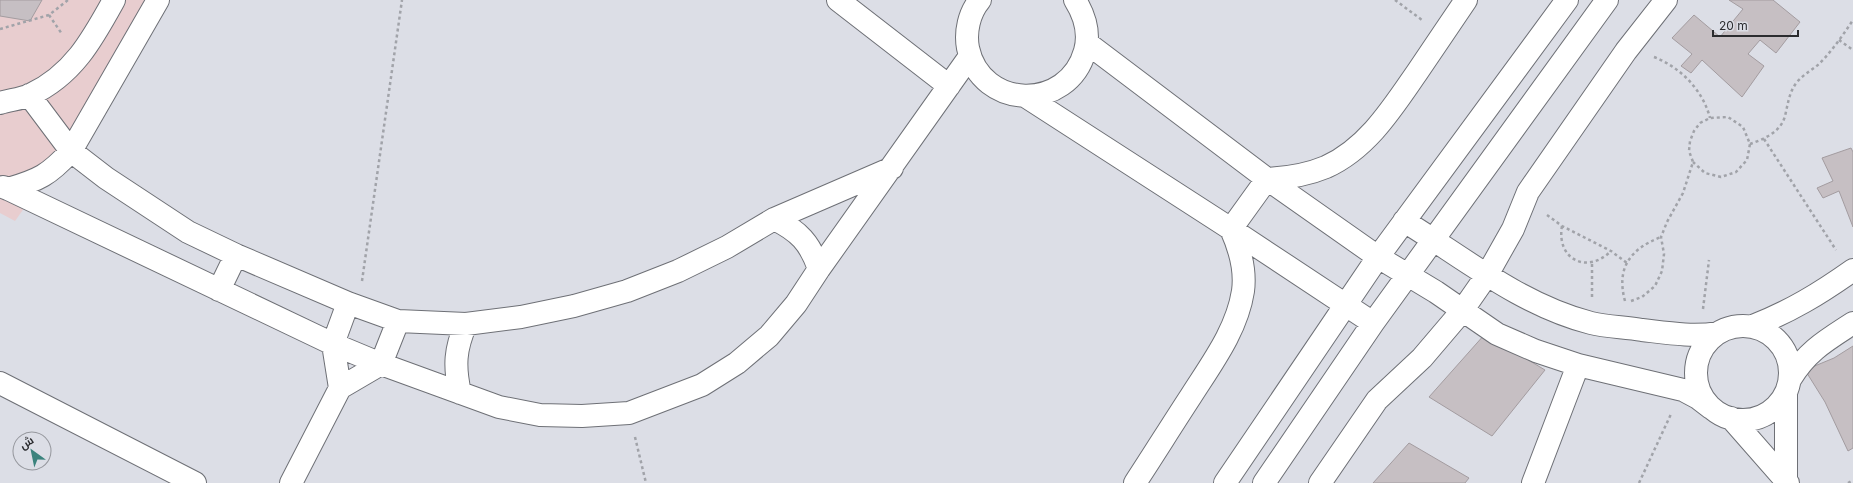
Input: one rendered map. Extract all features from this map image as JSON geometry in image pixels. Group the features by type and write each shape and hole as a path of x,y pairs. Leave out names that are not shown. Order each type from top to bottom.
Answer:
{"street":[{"path":"0,103 29,95 56,80 78,58 97,31 114,0"},
{"path":"4,187 32,182 54,169 71,151 158,0"},
{"path":"838,0 949,86"},
{"path":"980,0 976,5 969,21 967,39 970,56 977,70 986,81 998,89 1011,94 1025,96 1043,94 1059,87 1073,76 1082,60 1087,43 1087,26 1081,9 1075,0"},
{"path":"1231,229 1267,179 1308,174 1344,157 1360,144 1385,118 1466,0"},
{"path":"1226,483 1378,257 1566,0"},
{"path":"1264,483 1372,323 1607,0"},
{"path":"1320,483 1377,400 1422,358 1462,311 1487,275 1513,229 1528,192 1626,51 1666,0"},
{"path":"1087,43 1267,179 1378,257 1406,276 1436,292 1498,334 1536,351 1578,364 1682,390 1698,398 1711,408 1731,418 1747,420 1763,416 1776,407 1799,365 1809,353 1853,322"},
{"path":"4,187 333,344 381,364 460,393 499,407 540,415 582,416 629,414 702,385 737,363 769,336 796,304 819,269 970,56"},
{"path":"29,95 71,151 106,178 188,232 236,255 353,305 398,321 466,324 521,317 574,306 627,291 678,271 727,247 774,219 892,168"},
{"path":"1025,96 1346,304 1372,323"},
{"path":"774,219 790,226 803,238 813,253 819,269"},
{"path":"1404,221 1487,275 1520,294 1555,311 1592,323 1676,334 1709,334 1735,326 1753,326 1766,331 1777,340 1785,351 1790,364 1788,386 1787,481"},
{"path":"1135,483 1214,360 1232,328 1239,309 1243,289 1243,268 1239,248 1231,229"},
{"path":"219,290 236,255"},
{"path":"1753,326 1797,306 1821,293 1852,271"},
{"path":"340,388 333,344 353,305"},
{"path":"291,483 340,388 381,364 398,321"},
{"path":"460,393 456,375 456,358 459,340 466,324"},
{"path":"1709,334 1697,360 1696,378 1701,394 1711,408"},
{"path":"1533,483 1578,364"},
{"path":"0,383 195,483"},
{"path":"1731,418 1787,481"}],"path":[{"path":"0,29 49,15 68,0"},
{"path":"353,305 402,0"},
{"path":"1395,0 1443,35"},
{"path":"1750,144 1764,139 1776,130 1785,118 1790,94 1796,82 1819,64 1853,20"},
{"path":"1839,40 1853,50"},
{"path":"1626,51 1640,53 1656,58 1672,66 1686,77 1707,105 1710,118"},
{"path":"1728,117 1744,127 1750,144 1747,160 1736,172 1721,177 1705,173 1693,162 1690,152 1690,141 1694,131 1700,123 1710,118 1728,117"},
{"path":"1764,139 1852,271"},
{"path":"1661,237 1644,243 1631,255 1624,270 1621,287 1626,304 1642,297 1654,286 1662,271 1664,254 1661,237 1667,222 1683,193 1693,162"},
{"path":"1528,192 1542,210 1562,226 1611,251 1627,263"},
{"path":"1562,226 1560,237 1563,248 1570,257 1580,262 1592,263 1603,259 1611,251"},
{"path":"1709,260 1709,334"},
{"path":"1592,263 1592,323"},
{"path":"1639,483 1682,390"},
{"path":"629,414 646,483"},
{"path":"1848,483 1853,480"}],"shaded area":[{"path":"0,0 152,0 73,139 15,221 0,213"}],"building":[{"path":"0,0 42,0 30,21 0,16"},
{"path":"1729,0 1773,0 1800,22 1776,53 1760,40 1748,54 1764,66 1742,97 1702,60 1691,73 1681,66 1692,54 1672,38 1694,15 1720,37 1743,9"},
{"path":"1851,148 1853,152 1853,227 1839,191 1823,198 1817,188 1833,181 1822,158"},
{"path":"1485,334 1545,370 1492,436 1429,397"},
{"path":"1853,346 1853,448 1848,451 1825,402 1805,370 1834,358"},
{"path":"1409,443 1469,478 1465,483 1373,483"}]}
